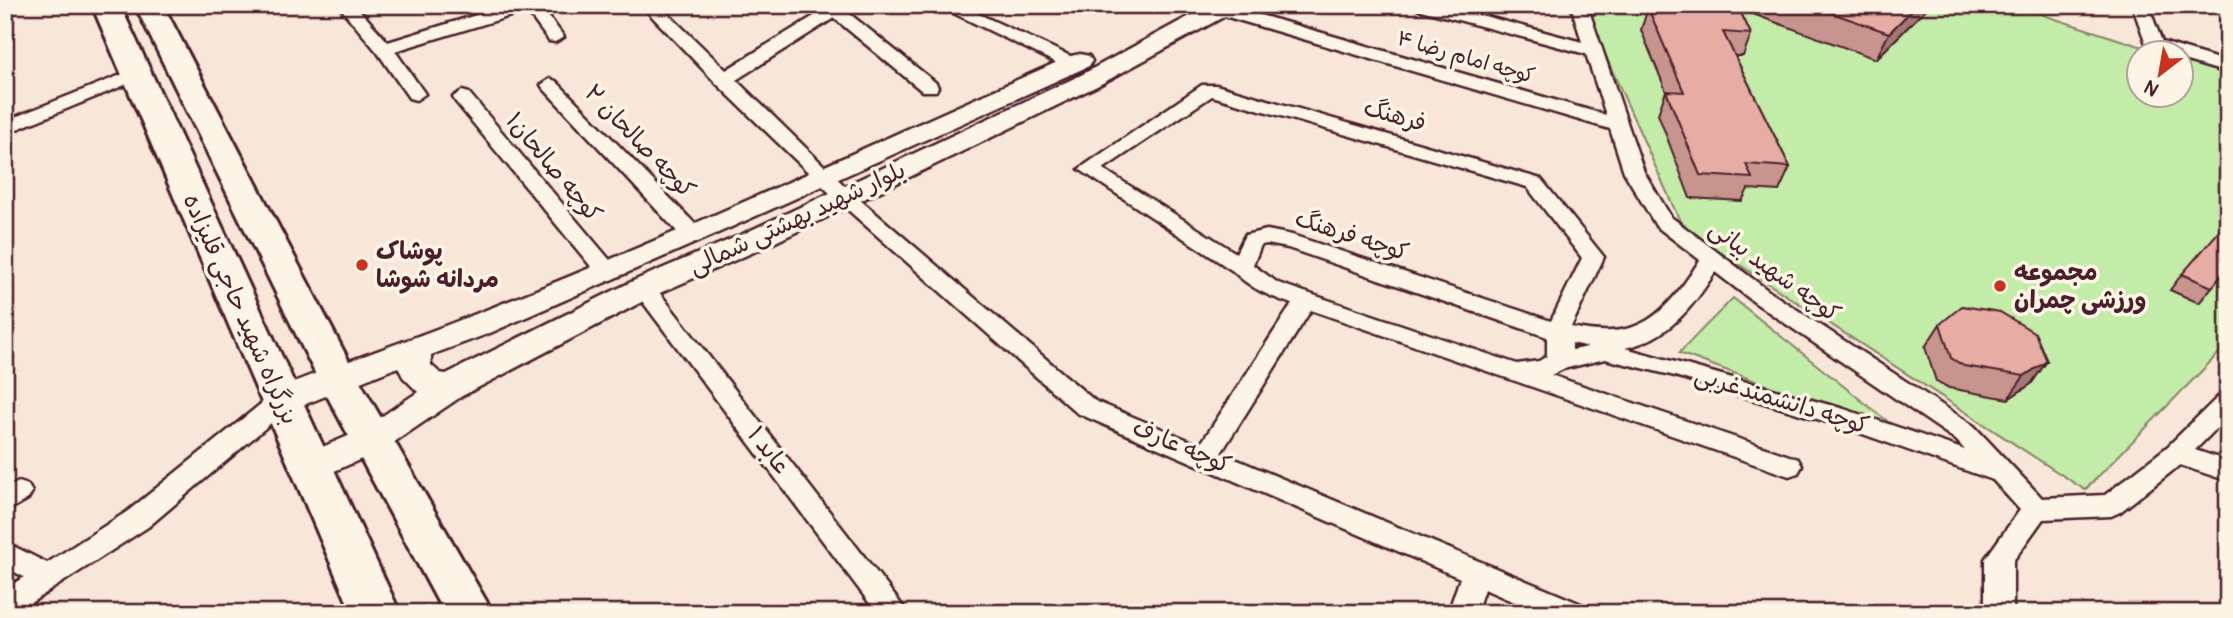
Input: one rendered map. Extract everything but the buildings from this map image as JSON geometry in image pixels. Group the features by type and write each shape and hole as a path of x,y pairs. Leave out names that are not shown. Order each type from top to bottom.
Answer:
{"highway":[{"name":"بزرگراه شهید حاجی قلیزاده","path":"106,5 376,613"},
{"name":"بزرگراه شهید حاجی قلیزاده","path":"149,5 337,377 469,613"}],"main road":[{"name":"بلوار شهید بهشتی شمالی","path":"281,401 414,349 692,233 1073,64 1187,5"},
{"name":"بلوار شهید بهشتی شمالی","path":"312,467 372,440 450,387 643,288 845,197 1090,80 1224,7"},
{"path":"414,349 415,369 430,384 450,387"}],"street":[{"path":"346,5 384,49 416,94"},
{"path":"384,49 529,5 555,37"},
{"path":"649,5 723,80 824,175"},
{"path":"945,5 1073,64"},
{"path":"1423,5 1593,50"},
{"name":"کوچه شهید بیانی","path":"1579,5 1634,172 1663,222 1762,297 1965,433 2036,509"},
{"name":"کوچه امام رضا ۴","path":"1224,7 1618,125"},
{"path":"723,80 840,8 929,87"},
{"path":"2140,9 2151,38"},
{"path":"2194,58 2228,68"},
{"path":"5,128 136,74"},
{"name":"کوچه صالحان ۲","path":"550,85 692,233"},
{"name":"فرهنگ","path":"1241,266 1089,169 1209,89 1534,183 1593,257 1557,332"},
{"name":"کوچه صالحان۱","path":"462,97 606,270"},
{"name":"کوچه عارف","path":"824,175 845,197 1086,407 1572,613"},
{"name":"کوچه فرهنگ","path":"1241,266 1253,240 1267,237 1292,242 1557,332"},
{"path":"1520,372 1546,370 1558,362 1562,346 1557,332 1615,341 1645,335 1688,298 1712,259"},
{"path":"1241,266 1254,279 1270,288 1789,466"},
{"name":"عابد ۱","path":"643,288 894,613"},
{"path":"1206,456 1306,300"},
{"name":"کوچه دانشمندغربی","path":"1558,362 1605,351 1675,368 1843,418 2002,473"},
{"path":"5,604 138,519 281,401"},
{"path":"1999,613 1999,559 2036,509 2110,505 2176,454 2228,402"},
{"path":"2176,454 2228,471"},
{"path":"5,553 48,577"},
{"path":"1462,613 1476,572"}],"green space":[{"name":"مجموعه ورزشی چمران","path":"1607,5 2024,5 2046,16 2124,41 2124,108 2194,108 2194,64 2228,75 2228,344 2085,490 1683,228 1589,19"},
{"path":"1733,298 1906,436 1679,353"}],"place":[{"name":"پوشاک مردانه شوشا","path":"362,265"},
{"name":"مجموعه ورزشی چمران","path":"2000,286"}]}
